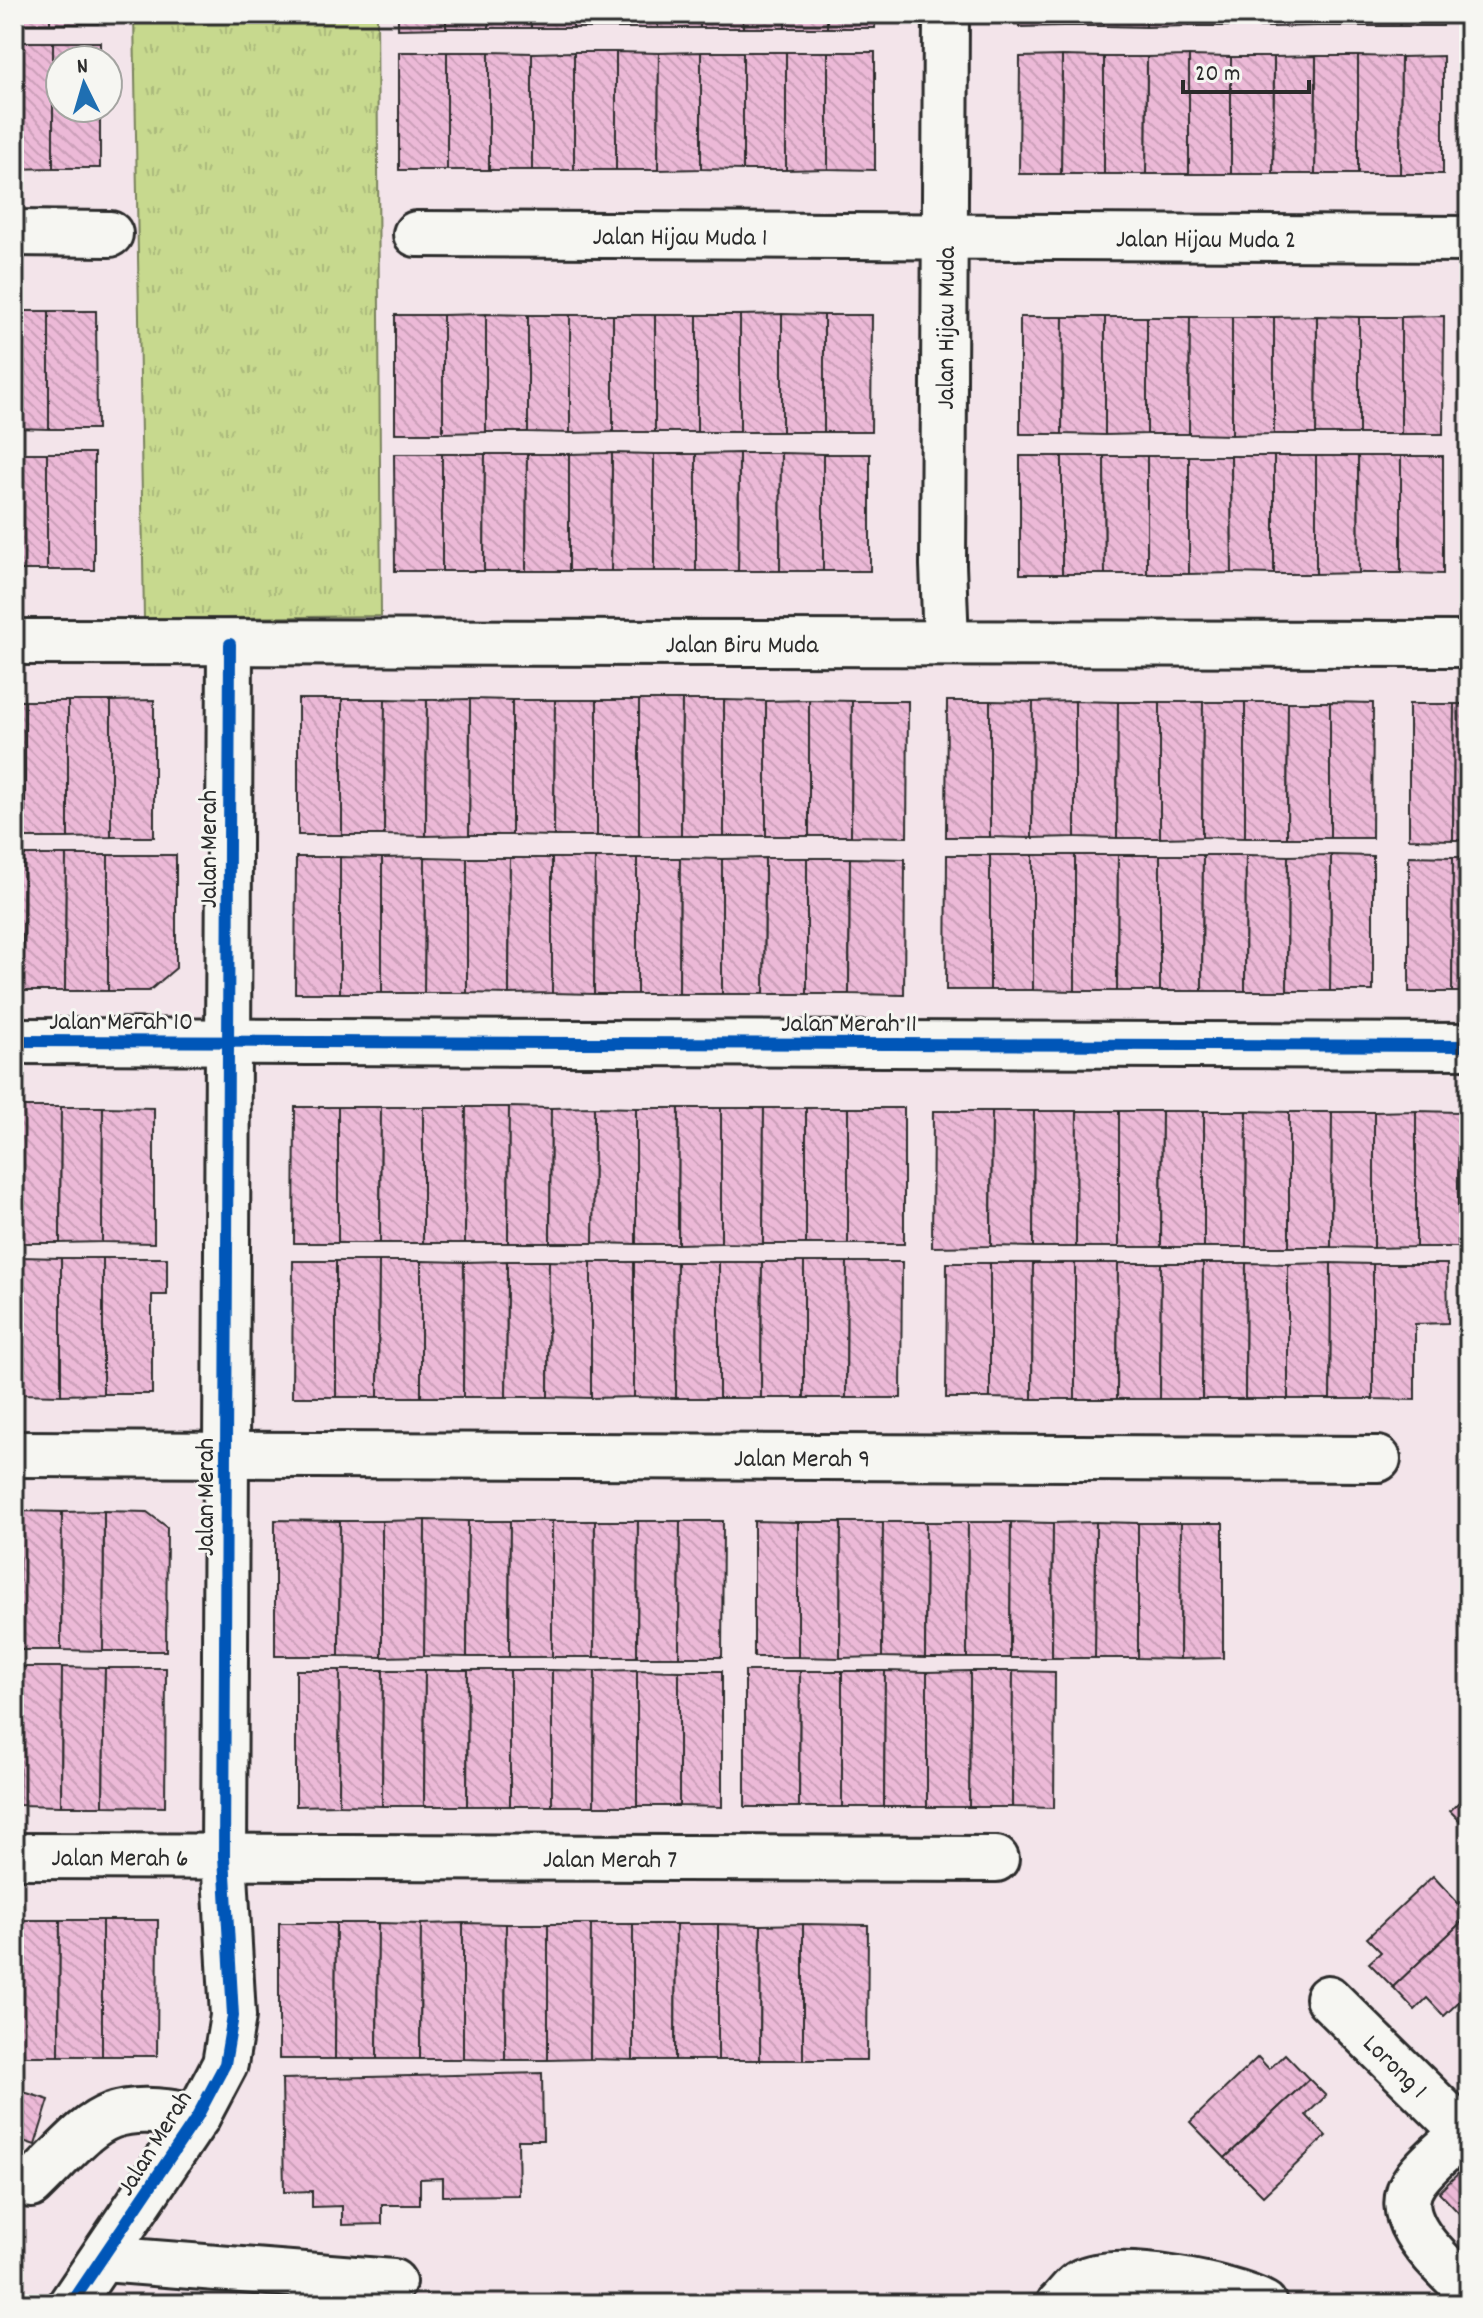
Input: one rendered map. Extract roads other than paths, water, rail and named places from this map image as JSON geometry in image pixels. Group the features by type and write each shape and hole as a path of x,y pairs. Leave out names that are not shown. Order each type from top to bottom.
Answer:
{"street":[{"name":"Jalan Hijau Muda","path":"946,14 943,565 946,642"},
{"path":"14,233 110,234"},
{"name":"Jalan Hijau Muda 1","path":"416,234 945,236"},
{"name":"Jalan Hijau Muda 2","path":"945,236 1469,239"},
{"name":"Jalan Biru Muda","path":"14,642 1469,644"},
{"name":"Jalan Merah","path":"71,2304 197,2117 225,2064 233,2016 224,1856 230,644"},
{"name":"Jalan Merah 10","path":"14,1041 228,1042"},
{"name":"Jalan Merah 11","path":"228,1042 1469,1046"},
{"name":"Jalan Merah 9","path":"14,1454 1378,1459"},
{"name":"Jalan Merah 6","path":"14,1856 224,1856"},
{"name":"Jalan Merah 7","path":"224,1856 996,1859"},
{"name":"Lorong 1","path":"1328,1998 1467,2130"},
{"path":"31,2185 98,2121 119,2111 154,2109 197,2117"},
{"path":"1467,2130 1415,2180 1408,2207 1415,2232 1469,2291"},
{"path":"104,2259 301,2289 393,2282"},
{"path":"1059,2304 1082,2281 1119,2276 1191,2281 1242,2292 1264,2304"}]}
